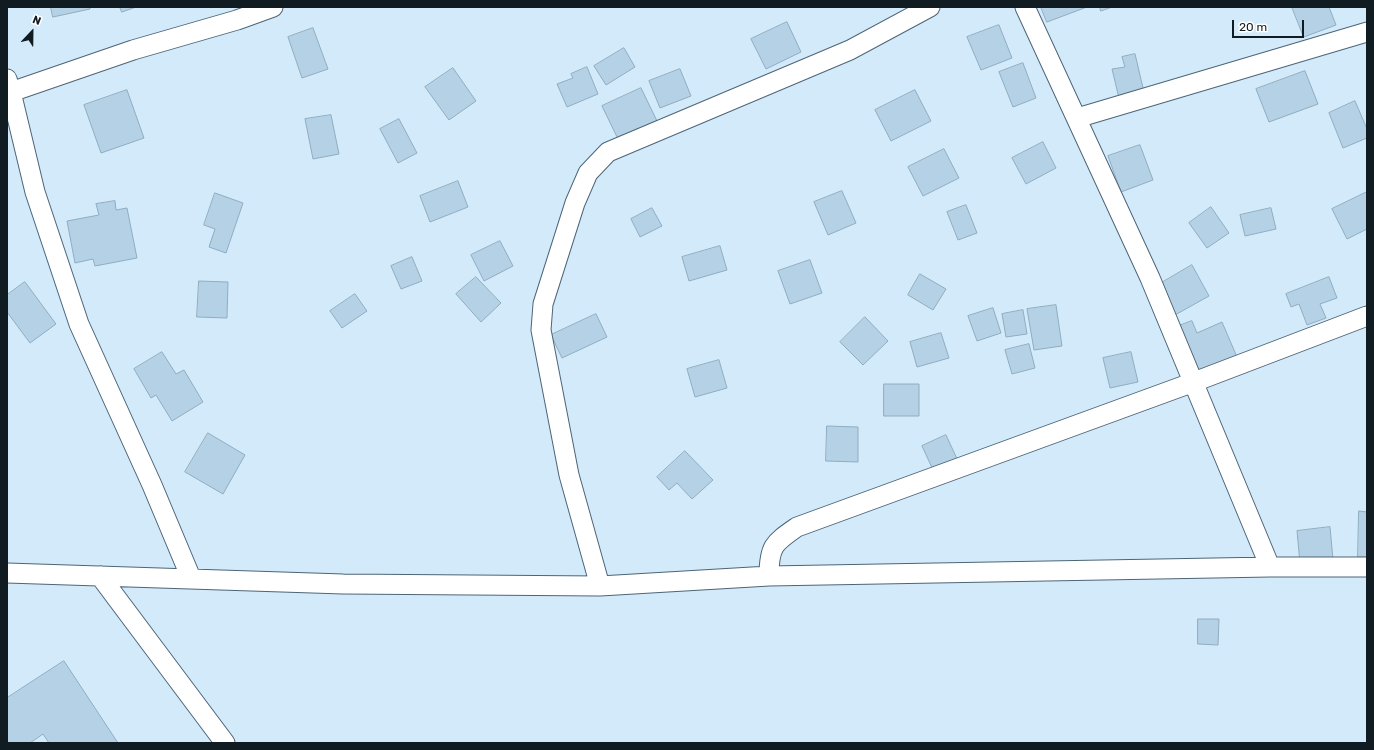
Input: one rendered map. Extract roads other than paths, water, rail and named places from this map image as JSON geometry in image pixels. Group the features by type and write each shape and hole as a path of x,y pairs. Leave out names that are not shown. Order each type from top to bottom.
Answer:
{"street":[{"path":"191,578 152,485 79,324 35,192 8,88 237,20 273,7"},
{"path":"600,586 569,475 541,330 543,304 575,203 588,173 608,152 850,50 930,7"},
{"path":"1025,7 1150,278 1270,567"},
{"path":"1077,118 1367,32"},
{"path":"769,576 769,558 777,541 797,526 1194,382 1367,316"},
{"path":"7,573 343,584 600,586 769,576 1270,567 1367,567"},
{"path":"100,576 225,743"}]}
